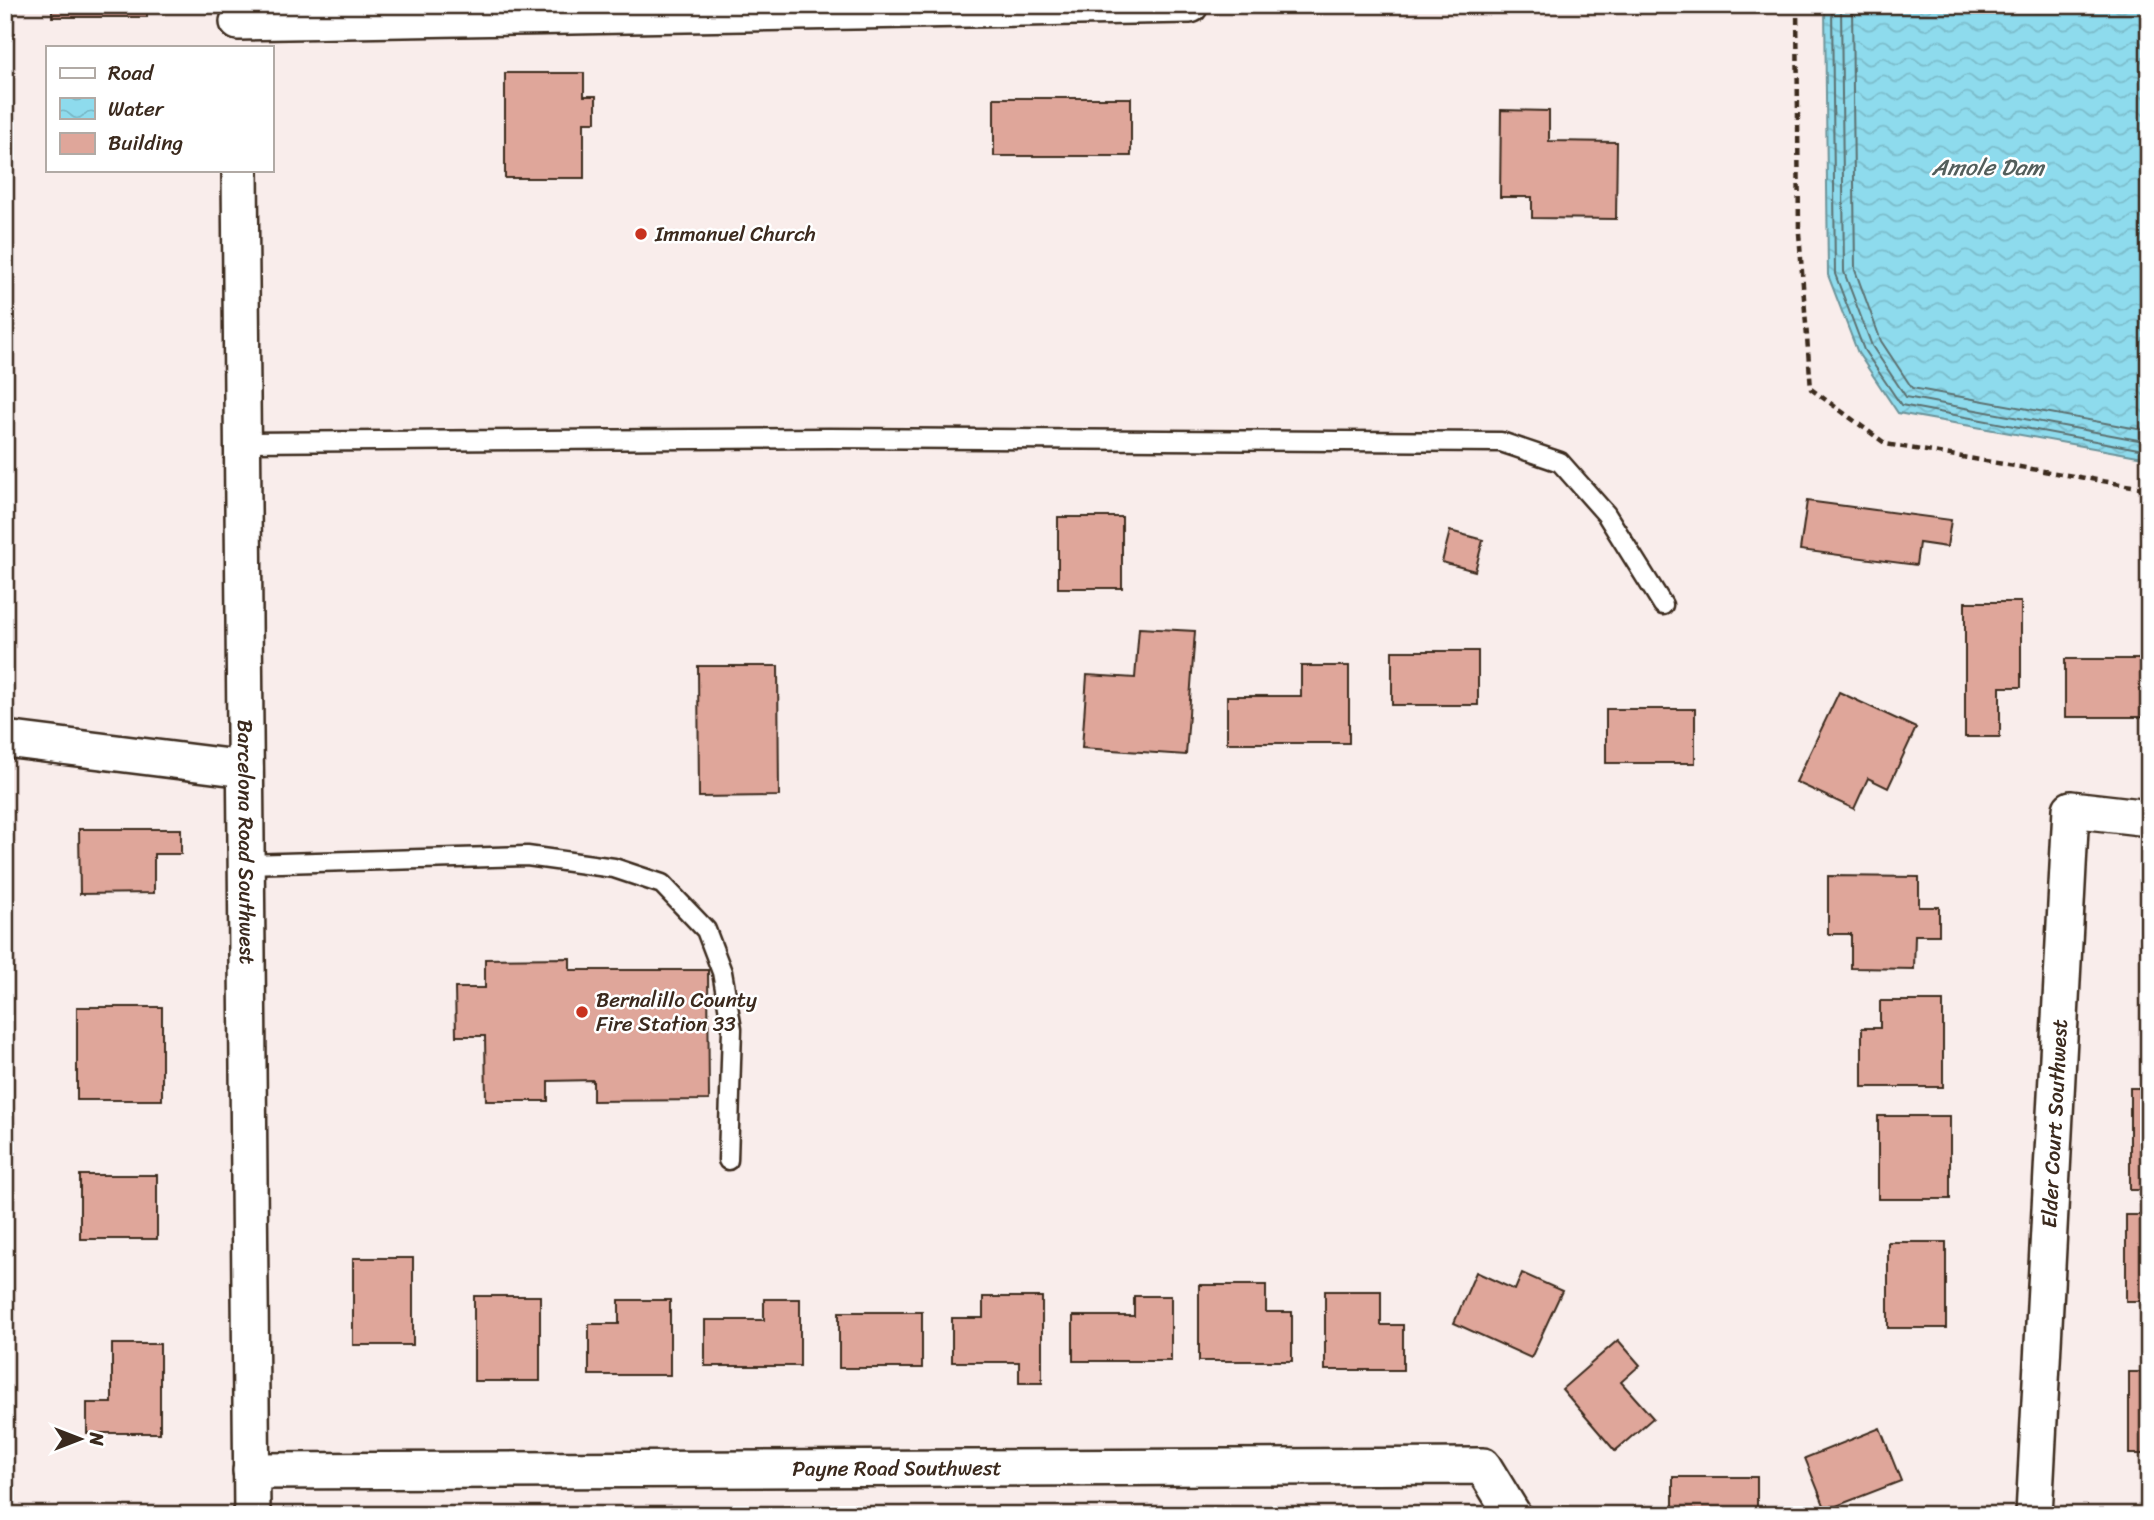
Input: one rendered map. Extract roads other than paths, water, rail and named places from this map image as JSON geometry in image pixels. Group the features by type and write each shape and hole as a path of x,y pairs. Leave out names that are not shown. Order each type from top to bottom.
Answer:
{"street":[{"path":"238,25 1190,5"},
{"name":"Barcelona Road Southwest","path":"240,172 252,1515"},
{"path":"5,739 245,769"},
{"name":"Elder Court Southwest","path":"2034,1515 2071,809 2149,818"},
{"name":"Payne Road Southwest","path":"251,1471 1483,1466 1513,1515"}],"lane":[{"path":"242,442 842,438 1501,442 1560,462 1606,514 1662,605"},
{"path":"246,864 527,856 614,868 662,884 706,930 722,972 732,1029 728,1160"}],"water":[{"name":"Amole Dam","path":"1825,5 2149,5 2149,458 1898,413 1858,353 1828,275"}],"place":[{"name":"Immanuel Church","path":"641,234"},
{"name":"Bernalillo County Fire Station 33","path":"582,1012"}]}
